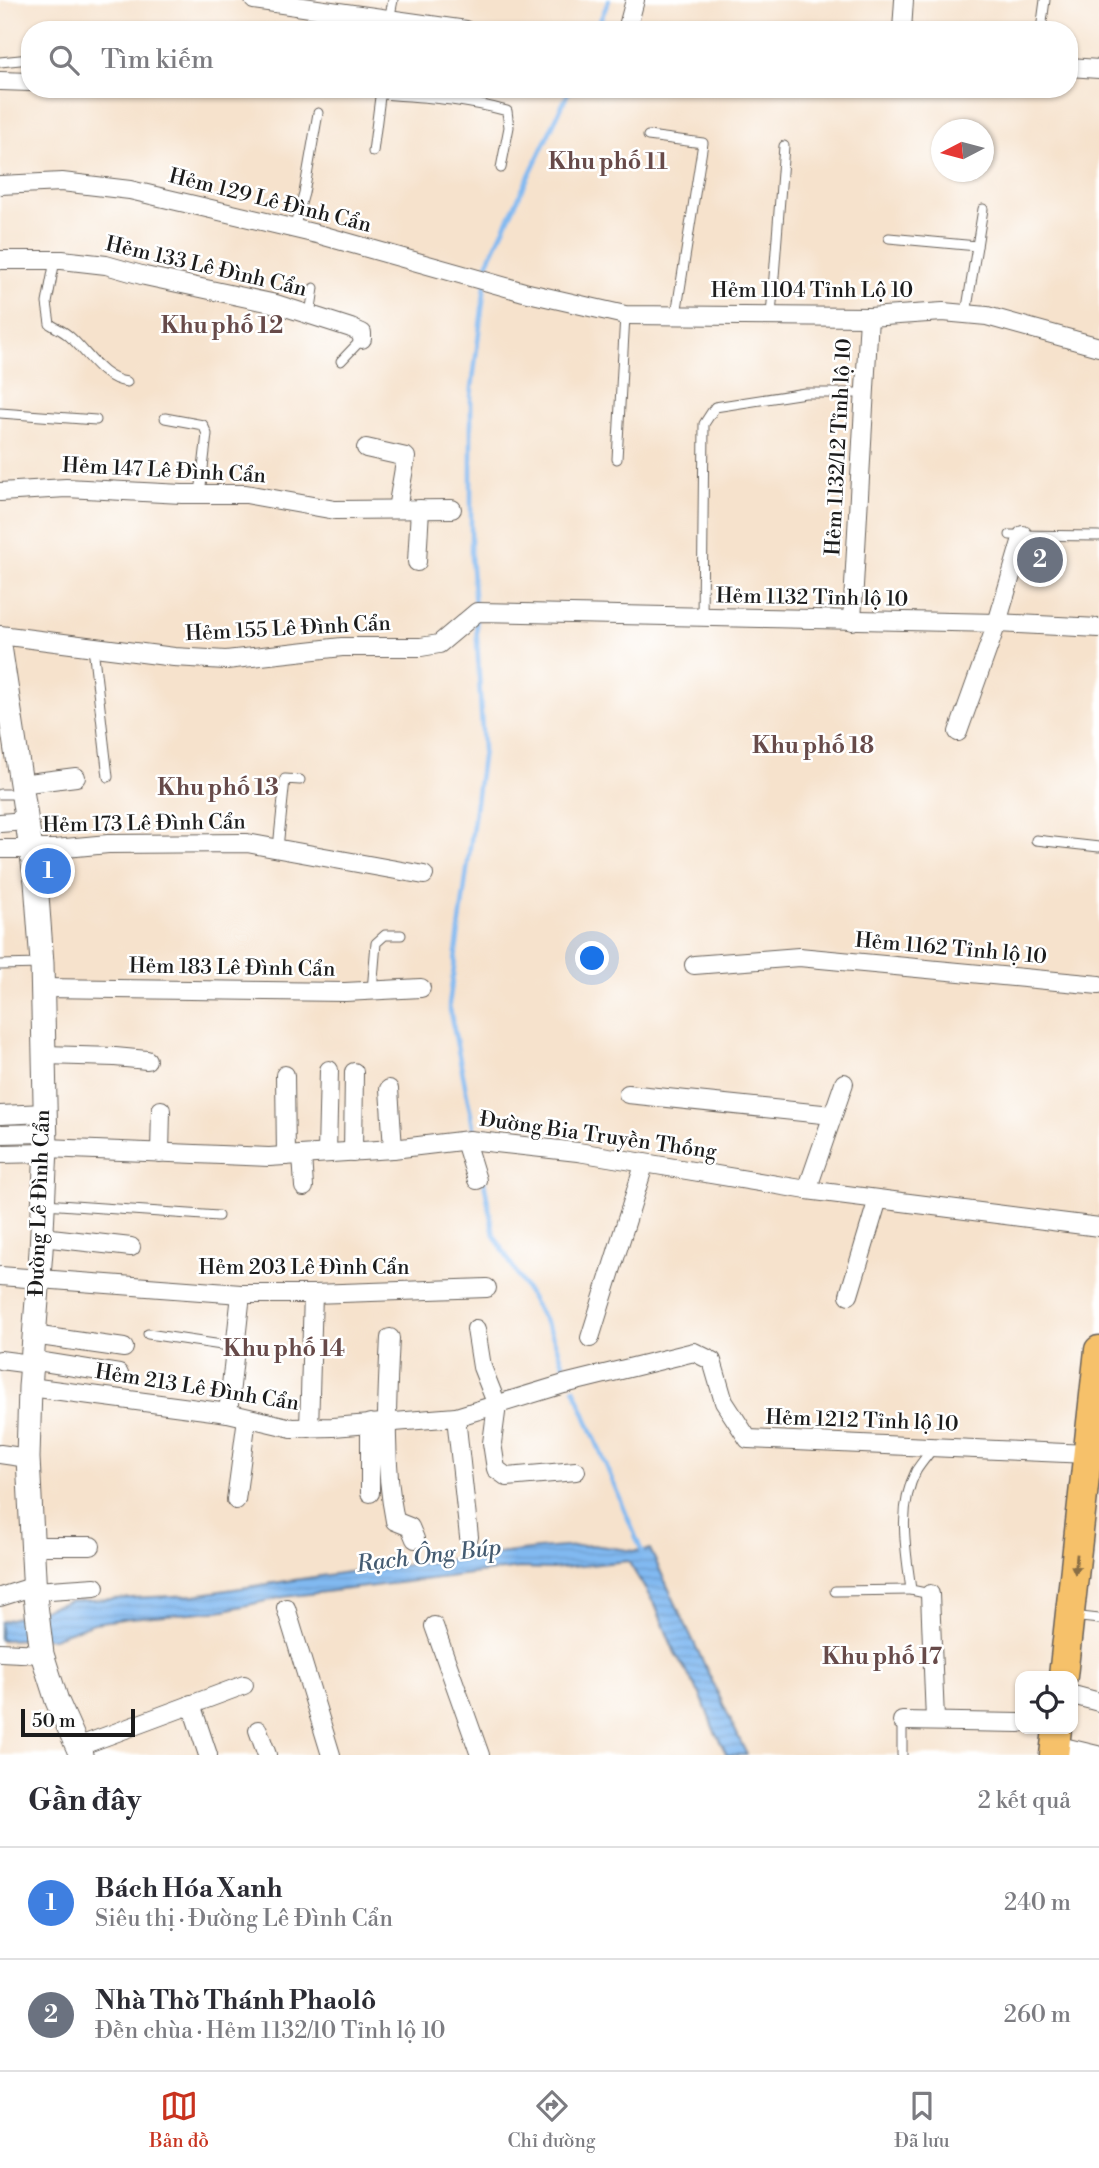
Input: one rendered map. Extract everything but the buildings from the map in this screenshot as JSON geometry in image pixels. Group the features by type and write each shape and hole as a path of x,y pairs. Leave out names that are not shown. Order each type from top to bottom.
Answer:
{"main road":[{"path":"1064,1671 1092,1445 1099,1350"}],"street":[{"path":"254,0 416,21"},
{"path":"629,21 635,0"},
{"path":"903,21 904,0"},
{"path":"1078,68 1099,69"},
{"path":"0,81 21,82"},
{"name":"Hẻm 129 Lê Đình Cẩn","path":"0,185 61,182 130,190 294,229 524,292"},
{"name":"Hẻm 133 Lê Đình Cẩn","path":"0,260 55,260 106,265 276,304 351,328 362,333 362,339"},
{"name":"Hẻm 1104 Tỉnh Lộ 10","path":"524,292 625,315 869,317 943,312 987,316 1099,347"},
{"name":"Hẻm 1132/12 Tỉnh lộ 10","path":"852,621 869,317"},
{"path":"366,448 406,457 397,509"},
{"name":"Hẻm 147 Lê Đình Cẩn","path":"0,492 66,488 246,494 335,510 452,509"},
{"path":"417,562 420,509"},
{"path":"958,732 997,623 1016,535"},
{"name":"Hẻm 155 Lê Đình Cẩn","path":"0,635 174,657 226,660 342,647 439,645 477,612 525,612"},
{"name":"Hẻm 1132 Tỉnh lộ 10","path":"525,612 997,623 1099,628"},
{"name":"Đường Lê Đình Cẩn","path":"0,646 14,791 26,821 40,919 43,963 46,1137 28,1458 35,1591 40,1647 57,1700 79,1751"},
{"path":"14,791 76,778"},
{"path":"0,823 26,821"},
{"name":"Hẻm 173 Lê Đình Cẩn","path":"0,849 55,849 108,844 247,843 424,875"},
{"name":"Hẻm 1162 Tỉnh lộ 10","path":"694,965 799,957 1099,985"},
{"name":"Hẻm 183 Lê Đình Cẩn","path":"43,988 345,992 421,988"},
{"path":"44,1055 147,1060"},
{"path":"327,1153 329,1070"},
{"path":"353,1152 354,1072"},
{"path":"285,1075 294,1156 304,1187"},
{"path":"807,1190 844,1083"},
{"path":"390,1089 394,1149"},
{"path":"628,1094 832,1115"},
{"path":"160,1153 161,1110"},
{"path":"0,1115 46,1137"},
{"path":"0,1135 46,1137"},
{"path":"0,1154 46,1137"},
{"name":"Đường Bia Truyền Thống","path":"46,1137 160,1153 294,1156 467,1141 514,1145 578,1152 807,1190 1099,1227"},
{"path":"467,1141 477,1180"},
{"path":"590,1338 644,1165"},
{"path":"849,1295 878,1199"},
{"path":"42,1237 131,1247"},
{"name":"Hẻm 203 Lê Đình Cẩn","path":"0,1276 241,1294 487,1288"},
{"path":"228,1413 241,1294"},
{"path":"309,1428 313,1294"},
{"path":"476,1329 482,1367 497,1405 492,1443 496,1469 507,1478 576,1471"},
{"path":"33,1335 124,1348"},
{"path":"370,1493 390,1338"},
{"name":"Hẻm 1212 Tỉnh lộ 10","path":"564,1384 694,1352 712,1361 724,1402 748,1439 934,1447 1092,1445"},
{"path":"0,1360 31,1370 119,1374"},
{"name":"Hẻm 213 Lê Đình Cẩn","path":"31,1370 292,1428 456,1417 564,1384"},
{"path":"456,1417 469,1538"},
{"path":"236,1500 247,1418"},
{"path":"378,1422 395,1521 410,1527 415,1539"},
{"path":"0,1454 28,1458"},
{"path":"34,1546 91,1546"},
{"path":"0,1597 35,1591 95,1587"},
{"path":"930,1594 935,1720"},
{"path":"286,1608 331,1755"},
{"path":"434,1626 480,1755"},
{"path":"0,1652 40,1647"},
{"path":"79,1751 244,1685"},
{"path":"1078,1696 1099,1702"},
{"path":"191,1704 208,1755"},
{"path":"902,1721 1015,1723"},
{"path":"258,1730 267,1755"},
{"path":"1056,1743 1097,1755"}],"lane":[{"path":"1042,21 1045,0"},
{"path":"0,62 21,60"},
{"path":"373,152 380,98"},
{"path":"444,98 484,104 507,111 509,127 501,168"},
{"path":"294,229 304,193 318,113"},
{"path":"648,136 703,144 676,314"},
{"path":"771,316 784,146"},
{"path":"966,314 983,209"},
{"path":"889,238 977,246"},
{"path":"55,260 47,303 50,324 69,336 91,361 113,380 127,383"},
{"path":"310,316 314,288"},
{"path":"617,460 625,315"},
{"name":"Hẻm 133 Lê Đình Cẩn","path":"341,362 362,339"},
{"path":"702,618 704,424 715,407 804,393 865,393"},
{"path":"0,413 96,420"},
{"path":"165,418 203,425 207,434 200,494"},
{"path":"1016,535 1099,536"},
{"path":"93,647 108,777"},
{"path":"278,848 285,779 300,780"},
{"path":"1036,840 1099,847"},
{"path":"372,990 376,943 385,935 401,936"},
{"path":"0,965 43,963"},
{"path":"43,1204 218,1216"},
{"path":"148,1334 235,1347"},
{"path":"911,1590 903,1529 906,1500 916,1471 934,1447"},
{"path":"835,1591 911,1590 930,1594"},
{"path":"1070,1615 1099,1619"},
{"path":"902,1721 902,1755"}],"water":[{"name":"Rạch Ông Búp","path":"592,1545 642,1552 650,1549 747,1755 727,1755 701,1696 675,1653 656,1607 628,1561 552,1569 519,1568 284,1597 225,1610 94,1623 53,1638 0,1640 0,1622 70,1601 194,1595 341,1573"}],"waterway":[{"path":"600,21 609,0"},
{"path":"486,276 487,264 566,98"},
{"path":"475,607 471,556 471,396 485,285"},
{"path":"475,1135 449,1005 483,750 476,620"},
{"path":"484,1181 494,1235 551,1332 570,1380"},
{"path":"574,1388 642,1552"}],"place":[{"name":"Nhà Thờ Thánh Phaolô","path":"1040,560"},
{"name":"Bách Hóa Xanh","path":"48,871"}],"district":[{"name":"Khu phố 11","path":"608,162"},
{"name":"Khu phố 12","path":"222,326"},
{"name":"Khu phố 18","path":"813,746"},
{"name":"Khu phố 13","path":"218,788"},
{"name":"Khu phố 14","path":"284,1349"},
{"name":"Khu phố 17","path":"882,1657"}]}
